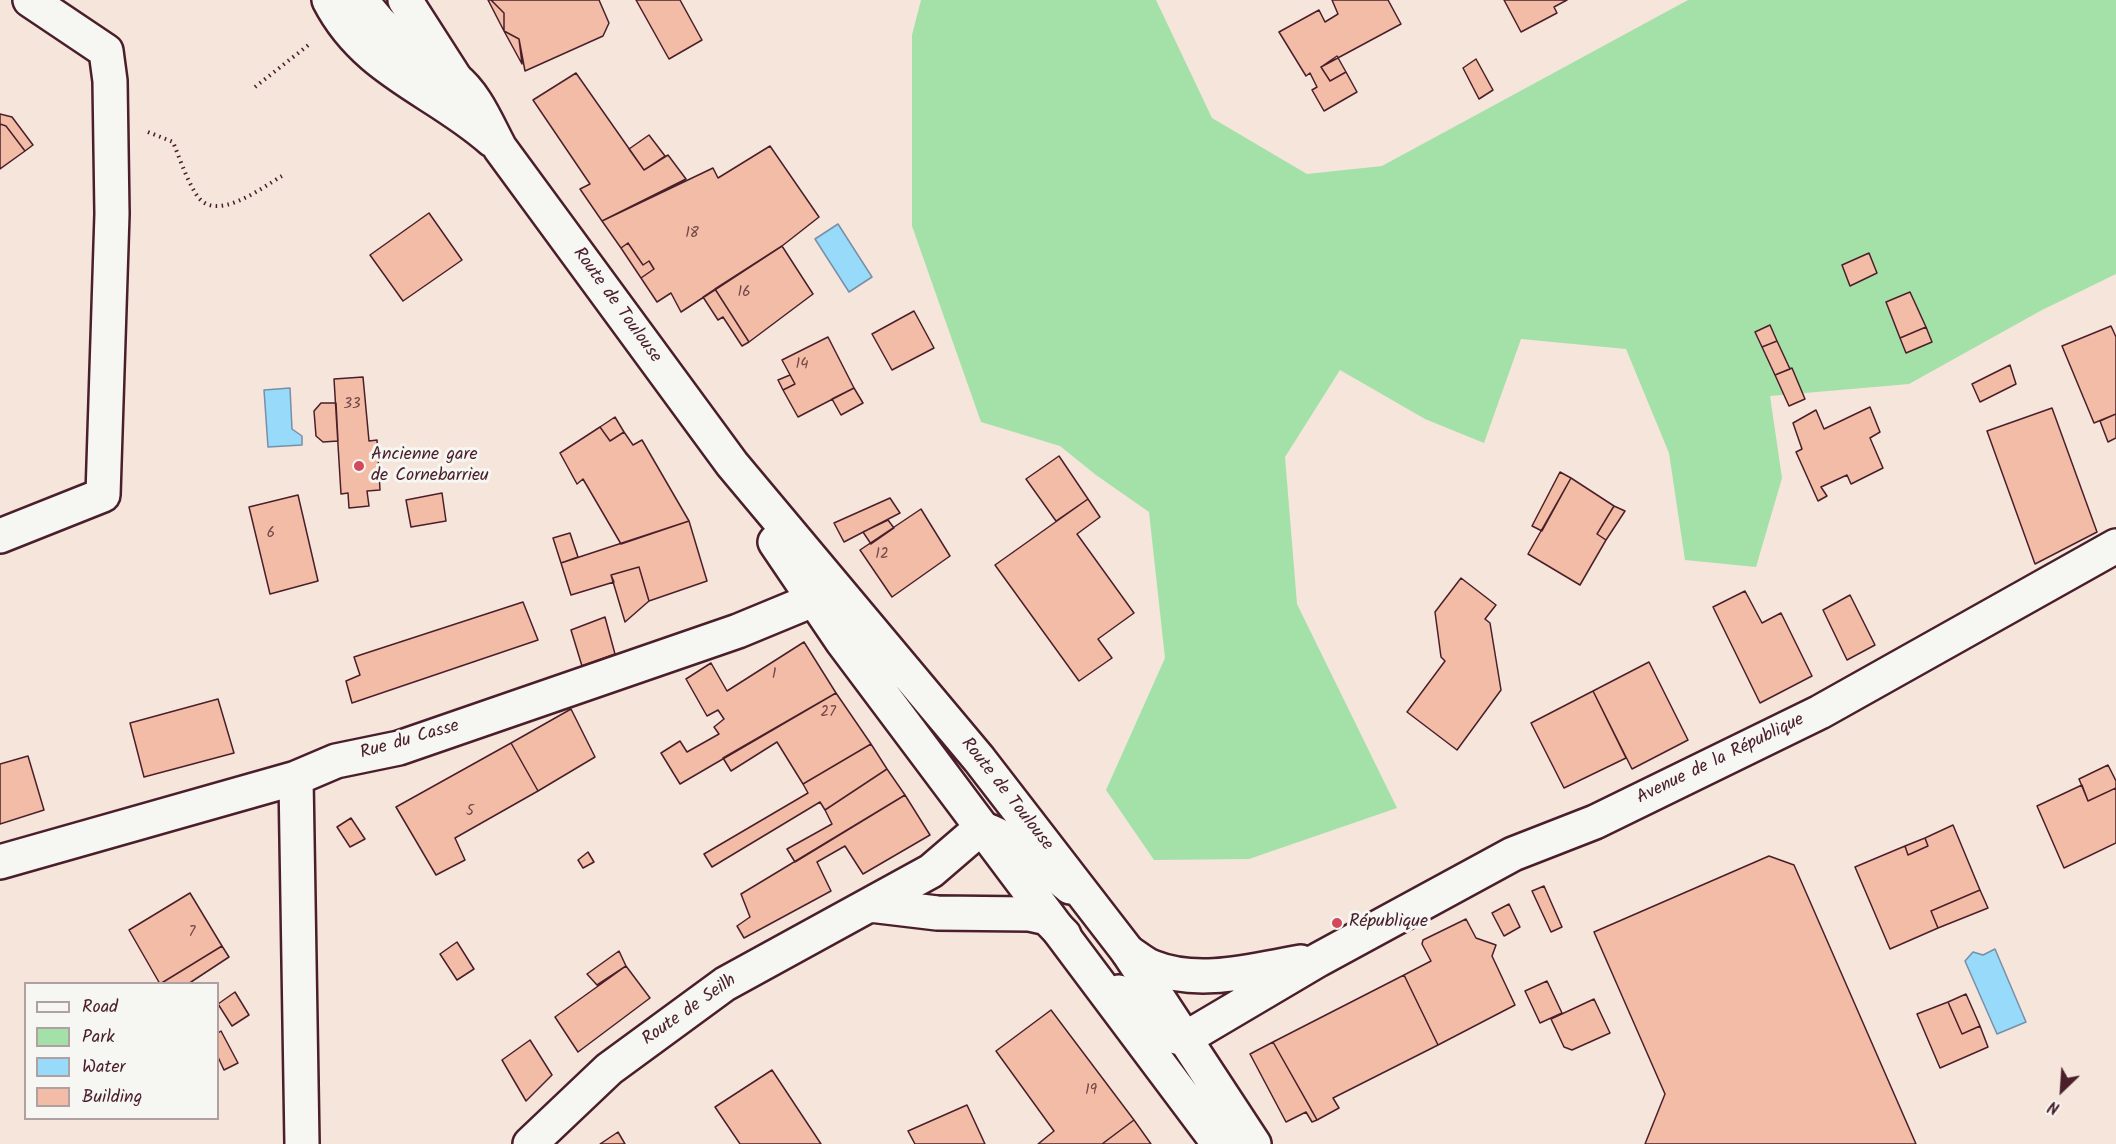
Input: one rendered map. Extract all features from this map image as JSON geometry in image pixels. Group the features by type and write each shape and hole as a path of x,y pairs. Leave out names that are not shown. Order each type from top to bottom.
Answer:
{"street":[{"path":"0,536 103,495 112,214 111,116 106,51 30,0"},
{"name":"Route de Toulouse","path":"329,0 339,20 368,53 390,71 482,131 500,148"},
{"name":"Route de Toulouse","path":"362,0 382,27 402,44 455,78 474,100 500,148 732,464 979,759 1128,952 1254,1144"},
{"path":"405,0 455,78"},
{"name":"Route de Toulouse","path":"732,464 787,563 813,600 1047,918 1219,1144"},
{"name":"Avenue de la République","path":"1185,1038 1318,960 1513,854 1595,822 1820,712 2116,546"},
{"name":"Rue du Casse","path":"0,862 296,778 336,761 399,748 738,632 813,600"},
{"path":"296,778 302,1144"},
{"path":"981,828 1018,845 1090,902"},
{"name":"Route de Seilh","path":"530,1144 609,1069 725,984 931,871 981,828"},
{"path":"870,905 937,913 1029,915 1047,918 1156,1031 1172,1038 1185,1038"},
{"name":"Avenue de la République","path":"1128,952 1151,967 1188,976 1238,973 1318,960"}],"path":[{"path":"255,87 317,38"},
{"path":"111,116 173,142 196,196 206,205 216,208 243,198 282,176"}],"green space":[{"path":"921,0 1156,0 1212,118 1307,174 1382,166 1688,0 2116,0 2116,274 2042,310 1909,384 1770,396 1782,478 1756,567 1685,560 1669,453 1626,349 1521,339 1484,443 1425,419 1340,370 1285,457 1297,604 1397,808 1249,859 1154,860 1106,790 1165,658 1149,512 1096,475 1060,446 981,422 912,226 912,35"}],"water":[{"path":"838,224 872,277 849,292 815,239"},
{"path":"290,388 292,429 302,436 302,445 268,447 264,390"},
{"path":"1995,949 2026,1022 1997,1034 1965,961 1973,952 1983,955"}],"building":[{"path":"488,0 491,0 504,13 504,31"},
{"path":"491,0 599,0 609,23 603,36 525,71 519,39 504,31 504,13"},
{"path":"636,0 680,0 702,40 669,59"},
{"path":"1332,0 1388,0 1401,24 1321,67 1330,81 1346,72 1357,92 1324,111 1312,90 1317,87 1310,73 1306,76 1279,32 1319,10 1325,22 1338,14"},
{"path":"1504,0 1567,0 1554,7 1557,13 1521,32"},
{"path":"504,31 519,39 522,64"},
{"path":"1337,56 1346,72 1330,81 1321,67"},
{"path":"1476,59 1493,90 1479,99 1463,68"},
{"path":"576,73 644,170 668,155 686,179 602,221 580,189 590,184 533,100"},
{"path":"0,114 12,117 33,145 25,151 6,126 0,124"},
{"path":"0,124 6,126 25,151 0,169"},
{"path":"649,135 665,156 644,170 629,149"},
{"path":"770,146 819,217 782,246 681,312 671,293 657,302 641,278 654,269 649,261 643,265 628,243 621,248 602,221 713,168 718,178"},
{"path":"429,213 462,260 403,301 370,255"},
{"path":"628,243 643,265 649,261 654,269 641,278 621,248"},
{"path":"782,246 813,294 749,342 715,289"},
{"path":"1869,253 1877,273 1850,286 1842,265"},
{"path":"715,289 749,342 742,346 723,317 718,320 703,297"},
{"path":"1910,292 1926,327 1900,338 1886,302"},
{"path":"914,311 934,348 892,370 872,334"},
{"path":"1770,325 1777,341 1762,347 1755,332"},
{"path":"2111,326 2116,337 2116,414 2094,423 2062,346"},
{"path":"1926,327 1932,342 1906,353 1900,338"},
{"path":"828,337 854,388 798,417 783,390 795,384 782,360"},
{"path":"1777,341 1790,369 1775,375 1762,347"},
{"path":"2010,365 2016,384 1980,402 1972,384"},
{"path":"1792,368 1805,399 1789,406 1775,375"},
{"path":"790,375 795,384 783,390 778,380"},
{"name":"Ancienne gare de Cornebarrieu","path":"363,377 369,441 377,440 380,490 367,491 369,506 349,508 348,493 341,494 334,379"},
{"path":"854,388 863,403 841,415 832,399"},
{"path":"321,403 336,403 338,441 323,442 316,436 314,411"},
{"path":"1870,407 1880,432 1870,438 1883,468 1851,484 1847,475 1821,487 1827,496 1818,501 1796,452 1802,449 1793,423 1816,410 1824,429"},
{"path":"2052,408 2097,532 2035,564 1987,431"},
{"path":"2116,414 2116,438 2108,442 2100,421"},
{"path":"615,417 624,432 610,441 600,427"},
{"path":"600,427 610,441 624,432 633,445 642,440 689,521 621,544 583,479 577,484 560,453"},
{"path":"1059,456 1088,499 1056,521 1026,479"},
{"path":"1560,472 1571,478 1542,531 1532,526"},
{"path":"1571,478 1614,506 1597,534 1606,540 1580,585 1528,554"},
{"path":"442,493 446,521 411,527 406,500"},
{"path":"298,495 318,581 270,594 249,507"},
{"path":"890,498 900,513 844,542 834,523"},
{"path":"1088,499 1100,517 1077,534 1134,613 1098,639 1112,658 1079,681 995,565"},
{"path":"1614,506 1625,511 1606,540 1597,534"},
{"path":"921,509 950,556 892,597 860,550"},
{"path":"888,520 894,528 871,544 863,532"},
{"path":"689,521 707,581 649,601 639,567 611,575 614,582 571,595 561,563"},
{"path":"570,533 578,557 561,563 553,538"},
{"path":"639,567 649,601 625,622 611,575"},
{"path":"1461,578 1496,605 1485,619 1490,623 1501,690 1457,750 1407,712 1445,661 1441,657 1435,612"},
{"path":"1745,591 1762,623 1781,613 1812,676 1760,703 1713,607"},
{"path":"1850,595 1875,645 1847,660 1823,610"},
{"path":"523,602 538,640 352,703 346,681 360,675 354,657"},
{"path":"605,617 615,654 582,666 571,630"},
{"path":"804,642 836,693 680,784 661,753 680,741 687,752 719,734 714,727 724,719 718,710 707,716 686,679 711,663 727,691"},
{"path":"1649,662 1688,740 1632,769 1593,691"},
{"path":"1593,691 1626,758 1564,788 1531,723"},
{"path":"836,693 871,744 803,784 777,742 731,771 723,758"},
{"path":"218,699 234,753 144,777 130,723"},
{"path":"571,709 595,757 538,791 511,743"},
{"path":"511,743 538,791 455,838 465,860 436,875 396,807"},
{"path":"871,744 887,769 825,810 820,802 712,867 704,854 808,793 803,784"},
{"path":"28,756 44,810 0,824 0,764"},
{"path":"2108,765 2116,781 2116,788 2088,801 2079,779"},
{"path":"887,769 905,795 795,862 787,849 832,824 825,810"},
{"path":"2082,785 2088,801 2116,788 2116,843 2064,868 2037,806"},
{"path":"905,795 930,835 863,874 845,846 817,862 831,891 744,938 737,926 750,917 741,894"},
{"path":"351,818 365,839 350,847 337,827"},
{"path":"1953,825 1980,890 1931,911 1938,928 1890,949 1855,867 1905,846 1908,855 1928,846 1925,838"},
{"path":"1925,838 1928,846 1908,855 1905,846"},
{"path":"588,852 594,862 583,868 578,860"},
{"path":"1769,856 1794,865 1916,1144 1645,1144 1665,1094 1594,932"},
{"path":"1544,886 1562,927 1551,932 1532,891"},
{"path":"1980,890 1988,908 1938,928 1931,911"},
{"path":"190,893 222,946 163,982 159,982 129,930"},
{"path":"1509,904 1520,927 1504,936 1492,913"},
{"path":"1466,919 1476,938 1496,945 1492,956 1515,1005 1438,1045 1404,975 1431,961 1422,944 1423,940"},
{"path":"457,942 474,969 457,980 440,954"},
{"path":"222,946 229,957 191,982 163,982"},
{"path":"619,951 626,966 597,985 587,974"},
{"path":"626,966 650,998 578,1052 555,1017"},
{"path":"1404,975 1438,1045 1333,1098 1339,1108 1317,1120 1273,1042"},
{"path":"1547,981 1562,1013 1540,1023 1525,991"},
{"path":"235,992 249,1015 232,1026 219,1003"},
{"path":"1966,994 1980,1026 1962,1034 1948,1002"},
{"path":"1594,999 1610,1033 1572,1050 1564,1047 1551,1019"},
{"path":"1948,1002 1962,1034 1980,1026 1988,1047 1940,1068 1917,1014"},
{"path":"1051,1010 1134,1120 1102,1144 1038,1144 1054,1131 996,1051"},
{"path":"221,1031 238,1063 224,1070 219,1059 219,1032"},
{"path":"530,1040 552,1075 526,1101 502,1060"},
{"path":"1273,1042 1317,1120 1312,1122 1306,1112 1286,1122 1250,1054"},
{"path":"772,1070 821,1144 740,1144 715,1107"},
{"path":"967,1105 985,1144 915,1144 908,1131"},
{"path":"1134,1120 1151,1144 1102,1144"},
{"path":"618,1132 625,1144 600,1144"}],"place":[{"name":"Ancienne gare de Cornebarrieu","path":"359,466"},
{"name":"République","path":"1337,923"}]}
